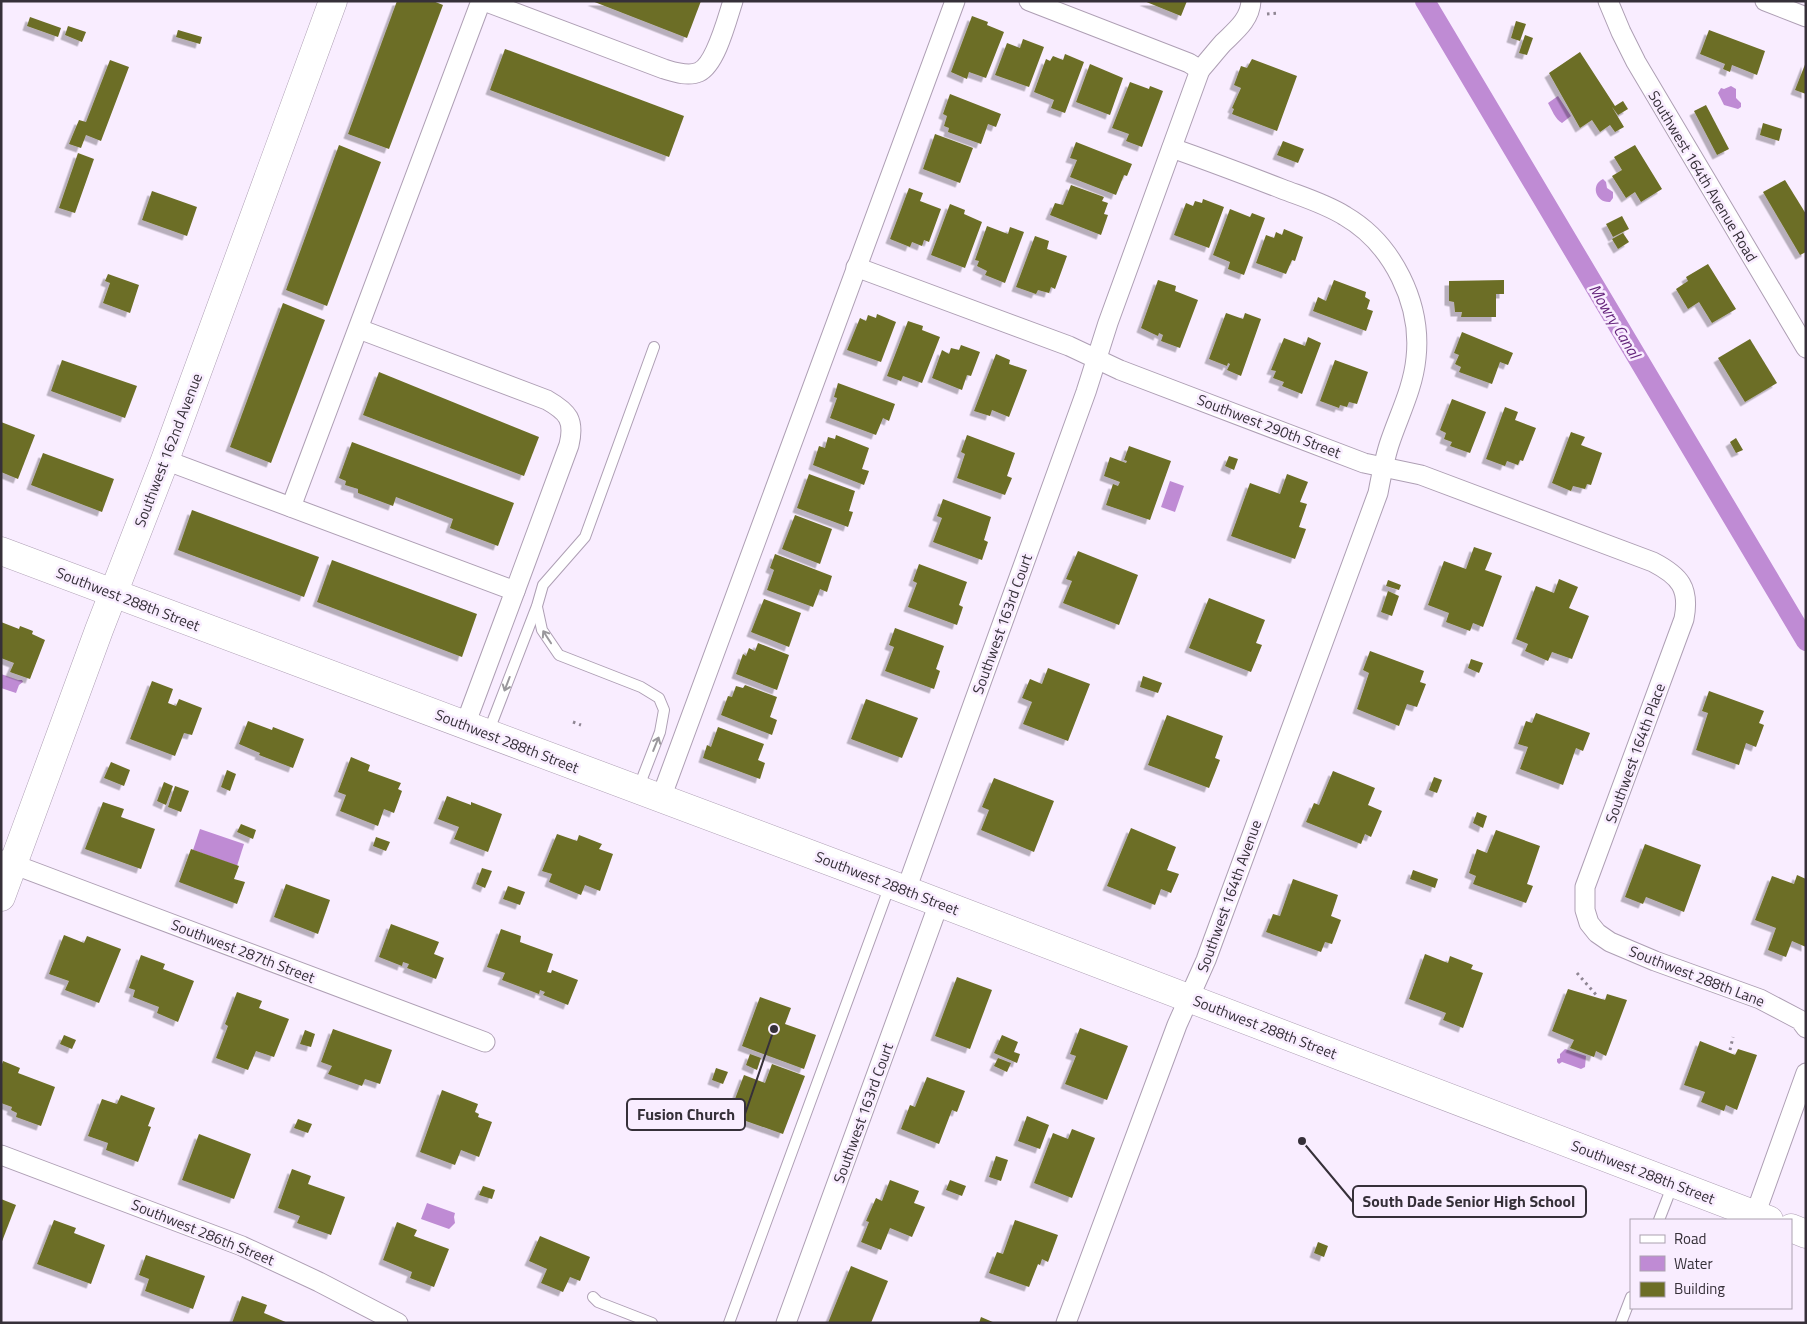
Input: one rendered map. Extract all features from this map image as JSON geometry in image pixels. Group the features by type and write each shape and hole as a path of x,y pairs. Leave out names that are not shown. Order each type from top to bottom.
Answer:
{"street":[{"name":"Southwest 162nd Avenue","path":"1,897 7,862 165,460 333,1"},
{"path":"291,507 483,1 664,69 689,74 699,72 714,55 733,1"},
{"path":"649,794 856,267 955,1"},
{"path":"1029,1 1189,63 1200,70 1240,27 1247,16 1252,1"},
{"name":"Southwest 164th Avenue Road","path":"1608,1 1636,62 1806,348"},
{"path":"1765,1 1806,17"},
{"name":"Southwest 163rd Court","path":"898,887 1097,358 1200,70"},
{"name":"Southwest 164th Avenue","path":"1066,1323 1177,1025 1206,960 1378,493 1388,447 1411,382 1417,348 1416,324 1411,302 1401,279 1387,255 1363,229 1347,216 1335,210 1172,148"},
{"name":"Southwest 290th Street","path":"856,267 1069,346 1120,370 1364,463 1421,475 1653,562 1672,573 1681,582"},
{"path":"359,329 547,400 561,408 570,420 572,431 569,445 515,591 476,729"},
{"path":"165,460 515,591"},
{"name":"Southwest 288th Street","path":"1,552 939,902 1762,1218"},
{"name":"Southwest 164th Place","path":"1588,923 1585,910 1585,887 1684,619 1687,605 1681,582"},
{"name":"Southwest 287th Street","path":"7,862 485,1042"},
{"name":"Southwest 163rd Court","path":"786,1323 939,902"},
{"name":"Southwest 288th Lane","path":"1588,923 1597,933 1622,948 1760,999 1800,1020 1806,1028"},
{"path":"1762,1218 1806,1073"},
{"name":"Southwest 286th Street","path":"1,1155 242,1246 319,1282 398,1323"},
{"path":"1792,1228 1806,1234"}],"lane":[{"path":"476,729 536,606 542,585 585,537 654,348"},
{"path":"536,606 542,630 558,655 641,687 659,698 664,710 649,794"},
{"path":"729,1323 898,887"},
{"path":"1659,1219 1672,1184"},
{"path":"593,1297 598,1302 652,1323"},
{"path":"1621,1323 1630,1300"}],"path":[{"path":"573,722 580,725"},
{"path":"1577,974 1598,997"},
{"path":"1730,1050 1733,1038"}],"water":[{"path":"1731,86 1736,89 1736,98 1741,103 1741,107 1738,109 1724,105 1718,93 1721,88 1724,89"},
{"path":"1558,96 1571,116 1562,123 1548,103"},
{"path":"1603,179 1606,182 1607,188 1613,192 1613,198 1610,202 1601,200 1596,193 1597,185"},
{"path":"1170,481 1184,486 1175,512 1161,507"},
{"path":"1,674 22,680 23,682 19,685 16,693 1,688"},
{"path":"200,829 244,844 237,866 193,850"},
{"path":"1565,1049 1586,1056 1585,1067 1581,1069 1562,1062 1559,1064 1557,1059 1560,1058 1560,1054"},
{"path":"427,1203 455,1213 455,1223 449,1229 421,1219"}],"building":[{"path":"397,1 433,1 443,5 389,149 348,134"},
{"path":"592,1 701,1 687,38"},
{"path":"1144,1 1187,1 1181,16"},
{"path":"972,16 988,22 987,25 1004,32 986,78 969,72 967,79 951,72"},
{"path":"30,17 61,28 58,37 27,26"},
{"path":"1516,21 1526,24 1520,41 1511,38"},
{"path":"68,26 86,32 82,42 65,35"},
{"path":"178,30 202,37 200,44 176,37"},
{"path":"1709,30 1765,51 1757,75 1732,65 1730,72 1723,69 1725,64 1700,54"},
{"path":"1525,35 1533,38 1527,55 1519,53"},
{"path":"1023,39 1044,47 1029,87 995,75 1007,43 1020,48"},
{"path":"505,49 684,116 669,157 490,90"},
{"path":"1580,52 1615,106 1623,101 1628,109 1618,115 1612,107 1624,127 1615,132 1610,125 1600,132 1592,120 1580,128 1549,73"},
{"path":"1065,54 1084,62 1065,113 1051,108 1054,100 1034,92 1046,59 1050,61 1053,56 1063,60"},
{"path":"1252,59 1297,76 1277,131 1232,114 1234,109 1232,108 1241,88 1234,85 1241,66 1247,68"},
{"path":"110,60 129,67 101,141 86,135 81,148 69,144 79,120 86,122"},
{"path":"1806,62 1806,94 1795,90"},
{"path":"1090,64 1123,78 1110,115 1076,102"},
{"path":"1130,82 1149,89 1150,86 1163,91 1142,147 1126,141 1129,134 1112,128"},
{"path":"950,94 1001,114 996,127 988,124 981,144 948,132 949,128 944,126 947,116 943,114"},
{"path":"1706,105 1729,149 1717,155 1694,111"},
{"path":"1763,123 1782,129 1779,141 1760,135"},
{"path":"935,134 973,148 960,183 923,169"},
{"path":"1283,141 1304,149 1298,163 1277,155"},
{"path":"1076,142 1132,164 1127,176 1124,175 1116,195 1070,177 1077,160 1070,158"},
{"path":"339,145 381,162 327,306 286,290"},
{"path":"1635,145 1662,189 1641,202 1635,192 1626,198 1612,176 1622,170 1614,157"},
{"path":"78,153 94,159 75,213 59,208"},
{"path":"1785,180 1806,214 1806,252 1800,255 1763,192"},
{"path":"1071,185 1104,197 1102,201 1108,203 1104,214 1108,215 1101,235 1050,215 1055,203 1063,205"},
{"path":"909,188 923,193 920,201 941,209 929,242 924,240 922,246 912,242 910,247 890,239"},
{"path":"152,191 197,207 187,236 142,220"},
{"path":"1203,199 1224,207 1209,248 1174,235 1186,203 1193,206 1195,201 1202,203"},
{"path":"950,204 965,210 964,214 982,222 965,268 931,255"},
{"path":"1230,209 1250,217 1252,213 1265,218 1244,275 1228,269 1230,262 1213,255"},
{"path":"1622,216 1629,229 1613,237 1606,224"},
{"path":"987,226 1008,234 1010,227 1024,232 1005,283 985,275 987,271 977,266 979,261 975,260"},
{"path":"1284,229 1303,237 1295,261 1292,260 1286,274 1256,263 1266,235 1274,238 1276,232 1282,235"},
{"path":"1623,233 1629,242 1618,249 1612,239"},
{"path":"1035,236 1049,241 1047,249 1067,256 1055,289 1051,287 1049,293 1038,290 1036,294 1016,287"},
{"path":"1708,264 1736,309 1712,323 1699,302 1688,309 1676,289 1688,281 1686,277"},
{"path":"108,274 139,285 130,313 103,303 110,283 105,281"},
{"path":"1158,280 1176,286 1175,291 1198,300 1180,348 1161,341 1163,335 1159,333 1158,336 1141,328"},
{"path":"1334,280 1366,292 1365,297 1370,300 1367,309 1373,311 1366,331 1313,311 1318,297 1326,301"},
{"path":"1504,280 1504,294 1496,294 1496,317 1461,317 1462,312 1455,312 1454,302 1449,301 1449,281"},
{"path":"283,303 325,320 271,463 230,447"},
{"path":"1226,313 1243,319 1245,313 1261,319 1241,376 1227,370 1230,364 1228,363 1227,366 1209,359"},
{"path":"877,314 896,322 881,362 847,350 860,318 866,321 868,315 876,318"},
{"path":"908,321 923,326 922,330 940,337 922,383 903,376 901,381 887,376"},
{"path":"1462,332 1513,353 1508,365 1500,362 1492,384 1459,372 1461,367 1455,364 1459,355 1454,353"},
{"path":"1308,337 1321,343 1302,394 1282,386 1284,382 1273,378 1276,371 1271,370 1284,338 1305,346"},
{"path":"1750,339 1777,383 1745,402 1718,358"},
{"path":"961,345 980,352 971,376 967,375 962,390 932,378 942,350 949,354 951,348 959,350"},
{"path":"996,354 1010,360 1009,364 1027,370 1009,417 992,410 990,416 974,411"},
{"path":"62,360 137,386 125,418 51,391"},
{"path":"1335,360 1368,372 1357,404 1349,402 1347,407 1340,405 1339,408 1320,401"},
{"path":"379,372 539,437 524,476 363,415"},
{"path":"838,383 895,404 889,421 883,418 876,435 830,418 837,398 834,397"},
{"path":"1452,399 1486,412 1470,453 1450,446 1452,442 1444,439 1446,433 1440,430"},
{"path":"1505,407 1518,412 1515,420 1536,428 1523,461 1520,460 1518,465 1507,461 1505,466 1486,459"},
{"path":"1,422 35,435 18,479 1,472"},
{"path":"1571,432 1585,437 1581,445 1602,453 1591,485 1587,484 1585,489 1573,486 1571,491 1552,483"},
{"path":"836,435 869,448 862,469 869,471 864,485 813,465 819,446 825,448 828,437 835,439"},
{"path":"967,435 1015,453 1007,476 1012,478 1005,495 957,478 965,454 961,452"},
{"path":"1736,438 1743,450 1736,453 1730,442"},
{"path":"352,442 514,503 498,546 450,528 453,519 396,497 393,506 358,493 358,489 345,485 346,481 339,478"},
{"path":"1129,446 1171,461 1150,520 1106,505 1113,484 1118,486 1120,482 1104,476 1110,457 1126,463 1127,461 1124,460"},
{"path":"43,453 114,479 102,512 31,485"},
{"path":"1229,456 1238,459 1234,470 1225,466"},
{"path":"809,474 855,491 849,511 853,512 848,527 797,508"},
{"path":"1287,474 1308,482 1300,502 1307,504 1299,527 1306,529 1295,559 1231,536 1250,483 1280,494"},
{"path":"943,499 991,517 984,540 988,542 982,560 933,542 942,518 937,516"},
{"path":"192,510 319,557 304,597 178,550"},
{"path":"795,515 832,529 820,564 782,549"},
{"path":"1474,547 1492,553 1485,570 1502,576 1483,627 1473,623 1470,631 1446,622 1449,613 1428,605 1444,561 1466,569"},
{"path":"1078,551 1138,575 1119,625 1063,603 1072,581 1066,579"},
{"path":"775,554 832,576 827,592 820,589 813,607 767,590 774,570 770,568"},
{"path":"332,560 477,614 462,657 317,602"},
{"path":"919,564 967,582 959,605 963,607 957,625 908,607 917,583 913,581"},
{"path":"1559,579 1578,587 1569,608 1589,616 1572,659 1552,652 1548,661 1525,651 1528,644 1516,639 1536,586 1554,593"},
{"path":"1388,580 1401,585 1399,590 1386,586"},
{"path":"1388,591 1399,596 1392,616 1381,612"},
{"path":"1209,598 1265,620 1256,643 1262,645 1251,672 1189,648"},
{"path":"764,599 801,613 789,647 751,632"},
{"path":"1,622 19,629 20,626 33,631 32,634 45,640 30,679 10,672 14,663 1,658"},
{"path":"895,628 944,646 936,669 940,671 934,689 885,671 894,647 889,645"},
{"path":"758,643 789,655 777,690 736,674 743,654 746,656 749,648 755,651"},
{"path":"1370,651 1424,671 1420,682 1426,684 1417,707 1407,704 1399,726 1357,709 1369,673 1363,670"},
{"path":"1471,659 1483,663 1479,673 1468,668"},
{"path":"1048,668 1090,684 1068,741 1023,724 1032,702 1022,698 1030,679 1042,684"},
{"path":"1143,676 1162,683 1158,693 1140,687"},
{"path":"152,681 173,689 168,703 176,706 179,699 202,708 192,735 184,733 175,756 130,739"},
{"path":"745,685 777,697 770,717 777,720 772,735 721,715 728,696 732,697 736,686 743,688"},
{"path":"1709,691 1764,711 1759,723 1764,725 1756,747 1746,743 1739,765 1696,750 1708,713 1702,711"},
{"path":"866,699 918,718 902,758 851,739"},
{"path":"1536,713 1590,733 1583,751 1576,748 1563,785 1520,769 1528,747 1518,744 1526,721 1532,723"},
{"path":"1167,715 1223,736 1215,758 1220,760 1209,788 1148,765"},
{"path":"248,721 272,730 273,727 304,739 293,768 259,755 260,753 239,744"},
{"path":"718,727 764,744 758,760 765,763 760,779 703,758 707,745 711,747"},
{"path":"351,757 370,765 368,771 401,783 398,789 402,791 394,813 384,809 378,826 340,811 346,795 338,792"},
{"path":"111,762 130,770 124,786 104,778"},
{"path":"227,770 236,774 230,791 221,787"},
{"path":"1333,771 1375,788 1368,805 1382,811 1371,837 1365,834 1361,844 1306,822 1314,803 1319,805"},
{"path":"1434,777 1442,780 1437,793 1429,790"},
{"path":"994,778 1054,801 1034,852 981,830 989,810 982,807"},
{"path":"164,782 173,786 166,805 157,801"},
{"path":"175,786 189,791 181,812 168,807"},
{"path":"447,796 471,805 471,802 502,814 488,852 454,839 459,827 438,819"},
{"path":"103,802 124,809 121,817 155,829 141,869 85,849"},
{"path":"1477,812 1487,816 1483,828 1473,823"},
{"path":"241,824 256,830 253,839 237,832"},
{"path":"1131,828 1176,847 1167,870 1179,874 1171,893 1161,889 1155,905 1107,886"},
{"path":"1496,830 1540,846 1527,884 1533,886 1526,903 1473,884 1476,876 1469,873 1477,849 1487,853"},
{"path":"557,834 577,841 579,835 602,844 599,849 613,854 600,891 585,885 581,895 549,882 552,874 542,871"},
{"path":"376,837 390,842 386,851 373,846"},
{"path":"1645,844 1701,865 1684,912 1646,897 1643,904 1625,897"},
{"path":"191,849 239,866 234,879 245,882 237,904 179,882"},
{"path":"482,868 492,871 485,888 476,884"},
{"path":"1413,870 1438,879 1435,888 1410,879"},
{"path":"1797,875 1806,879 1806,947 1792,941 1786,957 1768,950 1776,928 1755,920 1772,876 1794,884"},
{"path":"1293,879 1338,895 1331,916 1341,920 1332,944 1325,942 1321,952 1266,932 1273,914 1280,916"},
{"path":"286,884 330,900 318,934 274,917"},
{"path":"508,886 525,892 520,905 503,899"},
{"path":"391,924 439,942 434,954 444,958 436,979 407,968 409,964 403,962 402,966 379,957"},
{"path":"501,929 521,936 520,942 553,954 547,972 551,973 552,970 578,980 568,1005 543,995 545,992 540,990 539,994 502,980 505,973 487,967"},
{"path":"64,935 84,943 87,936 121,949 99,1003 65,990 69,981 49,974"},
{"path":"1425,954 1448,963 1450,956 1473,965 1471,969 1483,973 1463,1028 1443,1020 1446,1013 1409,999"},
{"path":"141,955 165,964 163,969 194,981 178,1022 157,1013 159,1007 133,997 135,990 129,988"},
{"path":"957,977 992,990 970,1049 935,1036"},
{"path":"1568,989 1605,1000 1607,994 1627,1000 1606,1056 1596,1051 1594,1057 1570,1048 1574,1040 1552,1031"},
{"path":"237,992 262,1001 259,1008 289,1019 274,1057 256,1051 248,1070 216,1058 228,1026 225,1024"},
{"path":"760,997 791,1008 785,1024 816,1035 804,1069 742,1046"},
{"path":"1080,1028 1128,1046 1107,1100 1065,1084 1076,1056 1070,1054"},
{"path":"333,1029 392,1050 380,1084 365,1079 362,1086 328,1074 332,1066 321,1062"},
{"path":"305,1030 315,1034 311,1047 300,1044"},
{"path":"64,1035 76,1040 72,1049 60,1044"},
{"path":"1002,1035 1018,1042 1014,1052 1020,1054 1017,1063 994,1053"},
{"path":"1700,1041 1735,1055 1738,1049 1757,1055 1737,1110 1726,1105 1724,1111 1701,1102 1705,1092 1684,1085"},
{"path":"750,1054 761,1058 757,1070 746,1065"},
{"path":"998,1058 1011,1063 1007,1072 994,1066"},
{"path":"3,1061 20,1068 18,1073 55,1087 41,1126 16,1117 17,1113 11,1110 12,1107 1,1103 1,1067"},
{"path":"772,1064 805,1076 783,1134 729,1115 744,1075 765,1083"},
{"path":"716,1068 728,1072 723,1084 712,1080"},
{"path":"927,1077 965,1091 957,1112 952,1110 939,1144 901,1129 910,1105 915,1107"},
{"path":"442,1090 478,1104 475,1112 479,1114 478,1117 492,1122 479,1157 461,1150 455,1165 420,1152"},
{"path":"121,1095 155,1108 148,1126 151,1127 138,1162 106,1150 108,1143 88,1136 102,1099 117,1104"},
{"path":"1027,1116 1049,1125 1040,1149 1018,1141"},
{"path":"298,1119 312,1124 308,1133 294,1128"},
{"path":"1072,1129 1095,1138 1072,1198 1034,1183 1053,1133 1068,1139"},
{"path":"199,1134 251,1154 234,1199 182,1180"},
{"path":"996,1156 1008,1160 1001,1181 989,1177"},
{"path":"292,1169 311,1176 308,1184 345,1197 331,1235 297,1223 300,1216 278,1208"},
{"path":"890,1180 919,1191 914,1203 925,1207 912,1237 890,1228 881,1250 861,1242 869,1222 866,1221 876,1198 882,1201"},
{"path":"950,1180 966,1186 962,1196 946,1190"},
{"path":"483,1186 495,1190 492,1199 479,1195"},
{"path":"1,1199 16,1205 1,1244"},
{"path":"54,1220 76,1228 74,1233 105,1245 91,1284 37,1264"},
{"path":"1015,1220 1058,1235 1048,1262 1042,1259 1040,1265 1038,1264 1029,1287 989,1273 997,1252 1003,1254"},
{"path":"397,1222 417,1230 414,1236 449,1249 434,1287 410,1278 412,1272 383,1260"},
{"path":"540,1236 590,1257 580,1281 570,1277 563,1292 541,1283 547,1269 529,1261"},
{"path":"1318,1242 1328,1246 1324,1257 1314,1253"},
{"path":"146,1255 205,1276 193,1309 145,1291 149,1279 139,1275"},
{"path":"851,1266 888,1281 871,1323 828,1323"},
{"path":"242,1296 267,1305 264,1313 288,1323 232,1323"},
{"path":"981,1317 995,1323 979,1323"}],"waterway":[{"name":"Mowry Canal","path":"1425,1 1806,641"}],"place":[{"name":"Fusion Church","path":"774,1029"},
{"name":"South Dade Senior High School","path":"1302,1141"}]}
